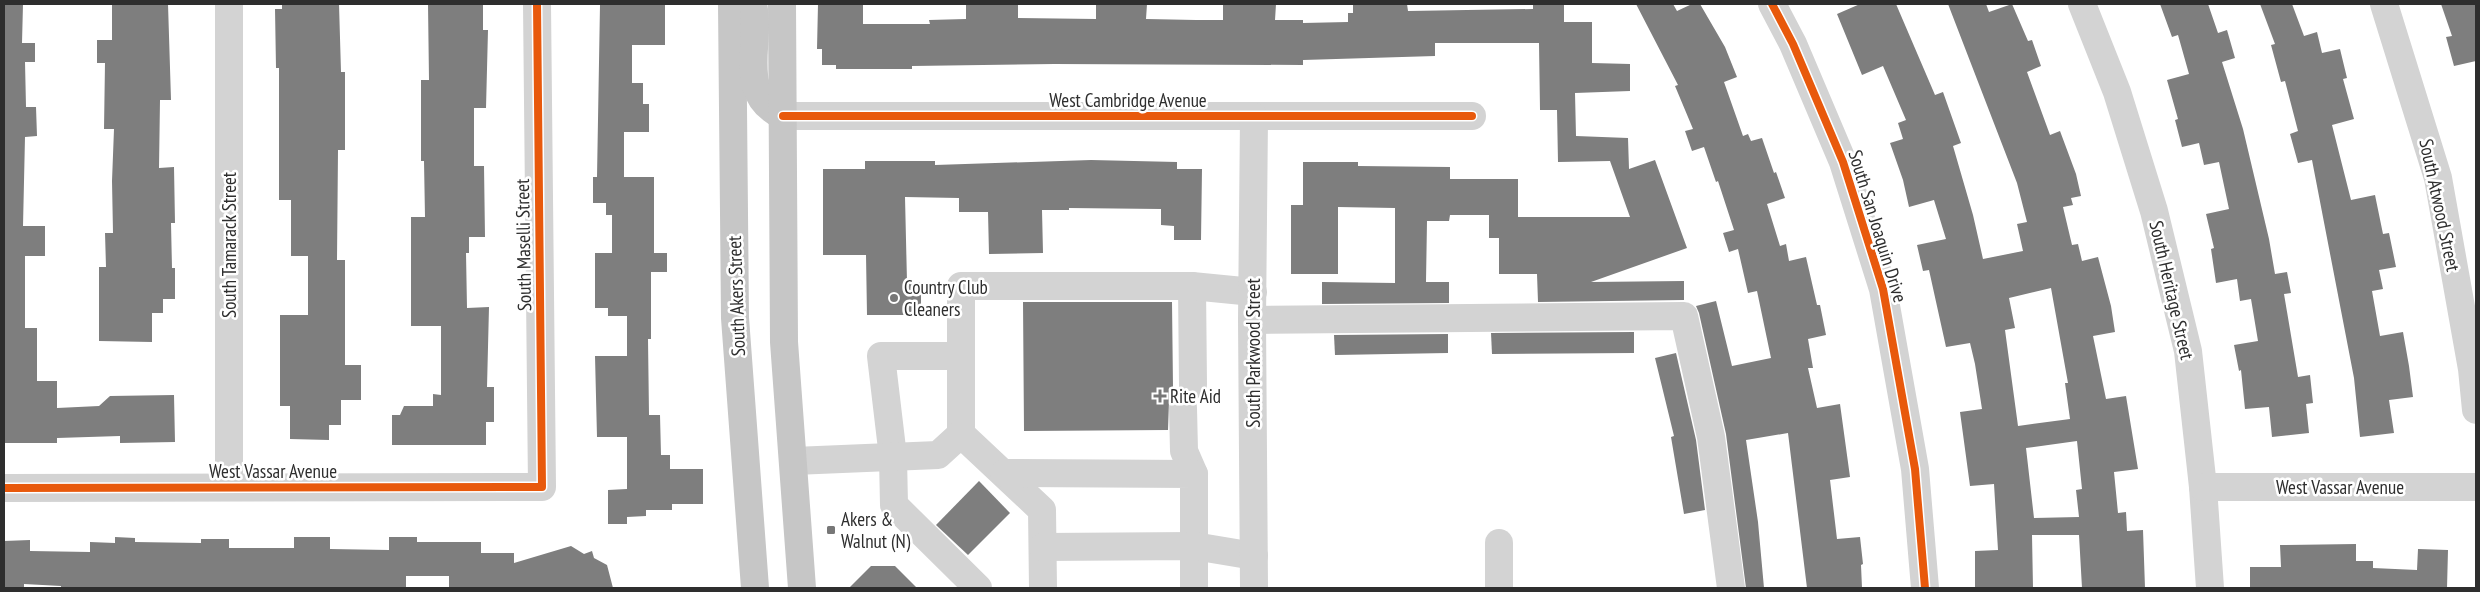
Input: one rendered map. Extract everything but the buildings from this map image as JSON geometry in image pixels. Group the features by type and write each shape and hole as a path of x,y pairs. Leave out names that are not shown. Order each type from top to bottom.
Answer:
{"main road":[{"name":"South Akers Street","path":"732,4 735,318 756,588"},
{"path":"753,4 755,86 767,106 783,116"},
{"path":"782,4 784,342 802,588"}],"street":[{"name":"South Tamarack Street","path":"229,4 229,487"},
{"name":"South Maselli Street","path":"538,4 542,487"},
{"name":"South San Joaquin Drive","path":"1772,4 1793,44 1843,162 1883,289 1915,469 1925,588"},
{"name":"South Heritage Street","path":"2082,4 2117,92 2154,211 2188,351 2203,487 2210,588"},
{"name":"South Atwood Street","path":"2384,4 2438,178 2472,370 2476,410"},
{"name":"West Cambridge Avenue","path":"783,116 1472,116"},
{"name":"South Parkwood Street","path":"1254,117 1252,320 1254,588"},
{"path":"794,461 938,455 961,434 961,286 1192,286 1253,292"},
{"path":"1192,286 1192,348 1184,452 1194,474 1194,588"},
{"path":"1252,320 1684,316 1711,437 1731,588"},
{"path":"961,356 881,356 893,457 894,505 978,588"},
{"path":"961,434 1042,510 1043,588"},
{"path":"1004,473 1194,474"},
{"name":"West Vassar Avenue","path":"4,488 542,487"},
{"name":"West Vassar Avenue","path":"2203,487 2476,487"},
{"path":"1499,543 1499,588"},
{"path":"1043,546 1194,546 1254,556"}],"cycle path":[{"path":"4,488 542,487 537,4"},
{"path":"1772,4 1793,44 1843,162 1883,289 1915,469 1925,588"},
{"path":"783,116 1472,116"}],"place":[{"name":"Country Club Cleaners","path":"894,298"},
{"name":"Rite Aid","path":"1160,396"},
{"name":"Akers & Walnut (N)","path":"831,530"}]}
